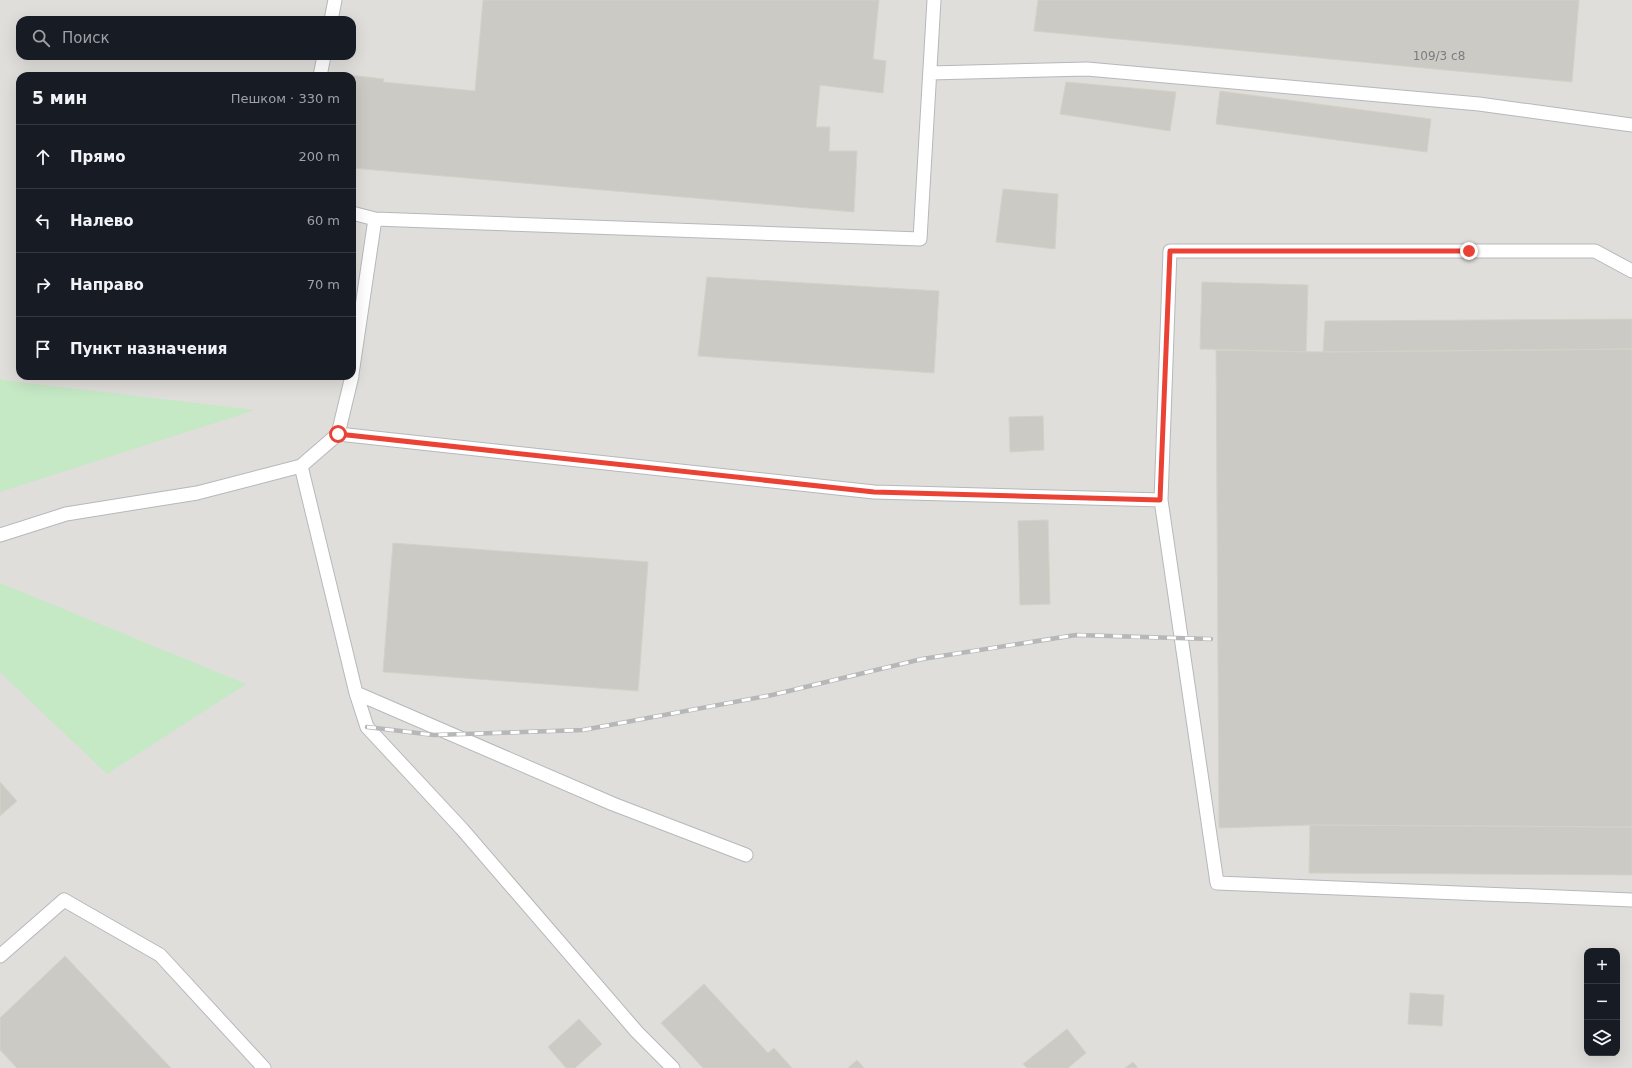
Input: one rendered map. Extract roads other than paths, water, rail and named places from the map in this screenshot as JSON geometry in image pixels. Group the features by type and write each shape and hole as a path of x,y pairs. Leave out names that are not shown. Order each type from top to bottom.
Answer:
{"lane":[{"path":"332,16 335,0"},
{"path":"356,213 375,219 920,240 934,0"},
{"path":"321,72 323,60"},
{"path":"930,72 1087,69 1479,104 1632,125"},
{"path":"356,348 375,219"},
{"path":"1632,271 1595,251 1170,251 1160,500 1217,883 1632,900"},
{"path":"0,535 66,514 197,493 300,466 338,434 351,380"},
{"path":"338,434 874,492 1160,500"},
{"path":"300,466 356,693 367,728 462,829 637,1032 673,1068"},
{"path":"356,693 613,804 746,855"},
{"path":"0,956 64,900 160,955 264,1068"}],"railway":[{"path":"367,727 434,735 583,730 772,695 922,659 1076,635 1211,639"}]}
